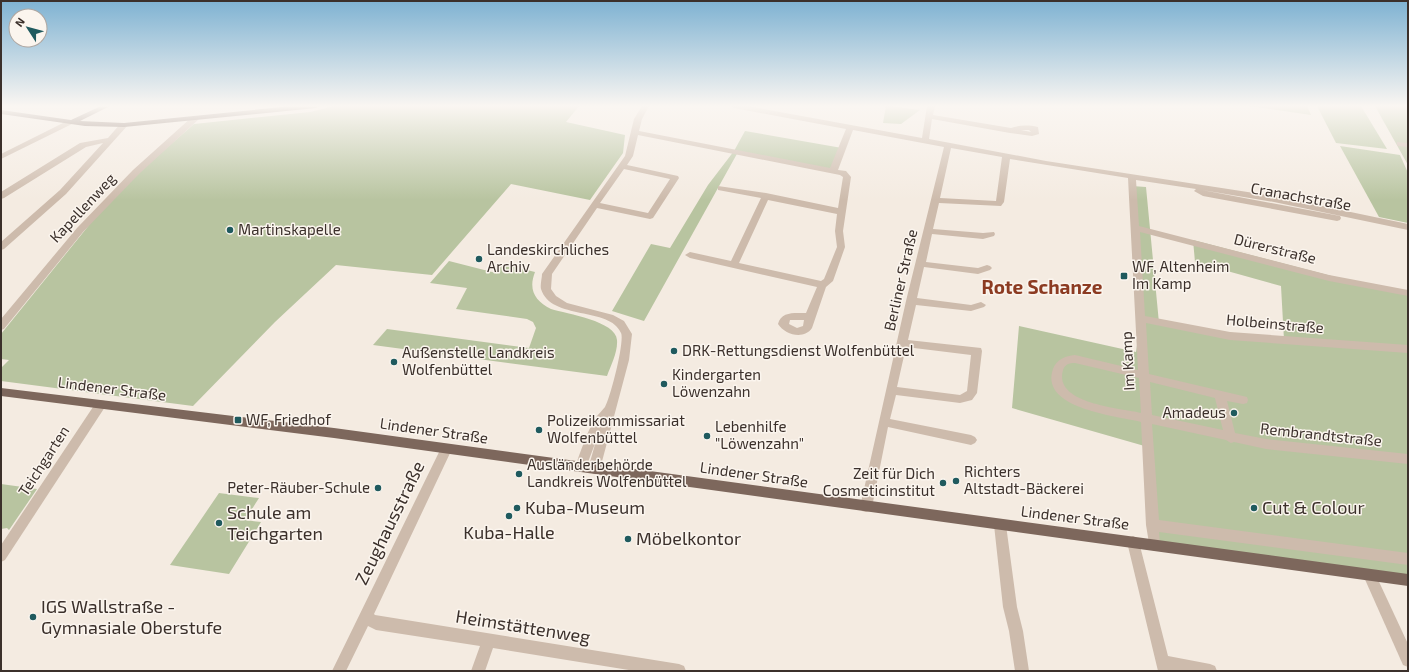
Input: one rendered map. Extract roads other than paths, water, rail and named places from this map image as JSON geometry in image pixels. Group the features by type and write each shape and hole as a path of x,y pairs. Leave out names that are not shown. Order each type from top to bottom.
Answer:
{"main road":[{"name":"Lindener Straße","path":"1,392 581,467 1408,580"}],"street":[{"path":"1,157 41,137"},
{"path":"1,247 63,192 113,137"},
{"name":"Kapellenweg","path":"1,326 80,230 136,172 175,137"},
{"path":"594,469 627,346 627,334 622,326 614,320 562,304 552,299 546,292 544,283 546,274 631,151 633,137"},
{"path":"661,137 843,173 847,177 839,231 841,247 828,281 822,285 810,316"},
{"path":"833,171 846,137"},
{"name":"Cranachstraße","path":"904,137 1006,156 1193,185 1203,194 1408,228"},
{"path":"1,196 83,145 111,140"},
{"name":"Berliner Straße","path":"866,506 891,390 948,146"},
{"path":"935,200 998,204 1000,202 1006,156"},
{"path":"595,205 650,216 675,178 621,166"},
{"name":"Im Kamp","path":"1132,176 1154,545"},
{"path":"721,188 843,212"},
{"path":"734,265 766,196"},
{"name":"Dürerstraße","path":"1135,228 1329,278 1408,293"},
{"path":"928,231 983,236 991,234"},
{"path":"690,255 822,285"},
{"path":"921,264 978,271 987,268"},
{"path":"912,302 971,308 981,306"},
{"name":"Holbeinstraße","path":"1141,319 1230,336 1408,349"},
{"path":"891,390 960,399 968,397 972,394 978,351 964,352 902,343"},
{"name":"Rembrandtstraße","path":"1144,376 1129,371 1075,359 1067,359 1060,363 1058,372 1061,390 1075,402 1231,438 1291,448 1408,459"},
{"path":"1144,376 1159,381 1243,400"},
{"path":"1220,395 1231,438"},
{"name":"Teichgarten","path":"1,556 101,404"},
{"path":"581,467 597,423 601,416 610,409"},
{"path":"884,422 971,440"},
{"name":"Zeughausstraße","path":"339,671 446,449"},
{"path":"1000,524 1010,607 1016,630 1022,671"},
{"name":"Lindener Straße","path":"1152,525 1408,559"},
{"path":"1133,542 1164,667 1210,671"},
{"path":"1369,575 1408,660"},
{"name":"Heimstättenweg","path":"366,614 370,620 376,623 679,671"},
{"path":"478,671 489,640"}],"place":[{"name":"Martinskapelle","path":"230,230"},
{"name":"Landeskirchliches Archiv","path":"479,259"},
{"name":"WF, Altenheim Im Kamp","path":"1124,276"},
{"name":"DRK-Rettungsdienst Wolfenbüttel","path":"674,351"},
{"name":"Außenstelle Landkreis Wolfenbüttel","path":"394,362"},
{"name":"Kindergarten Löwenzahn","path":"664,384"},
{"name":"Amadeus","path":"1234,413"},
{"name":"WF, Friedhof","path":"238,420"},
{"name":"Polizeikommissariat Wolfenbüttel","path":"539,430"},
{"name":"Lebenhilfe \"Löwenzahn\"","path":"707,436"},
{"name":"Ausländerbehörde Landkreis Wolfenbüttel","path":"519,474"},
{"name":"Richters Altstadt-Bäckerei","path":"956,481"},
{"name":"Zeit für Dich Cosmeticinstitut","path":"943,483"},
{"name":"Peter-Räuber-Schule","path":"378,488"},
{"name":"Kuba-Museum","path":"517,508"},
{"name":"Cut & Colour","path":"1254,508"},
{"name":"Kuba-Halle","path":"509,516"},
{"name":"Schule am Teichgarten","path":"219,523"},
{"name":"Möbelkontor","path":"628,539"},
{"name":"IGS Wallstraße - Gymnasiale Oberstufe","path":"33,617"}],"district":[{"name":"Rote Schanze","path":"1042,287"}]}
